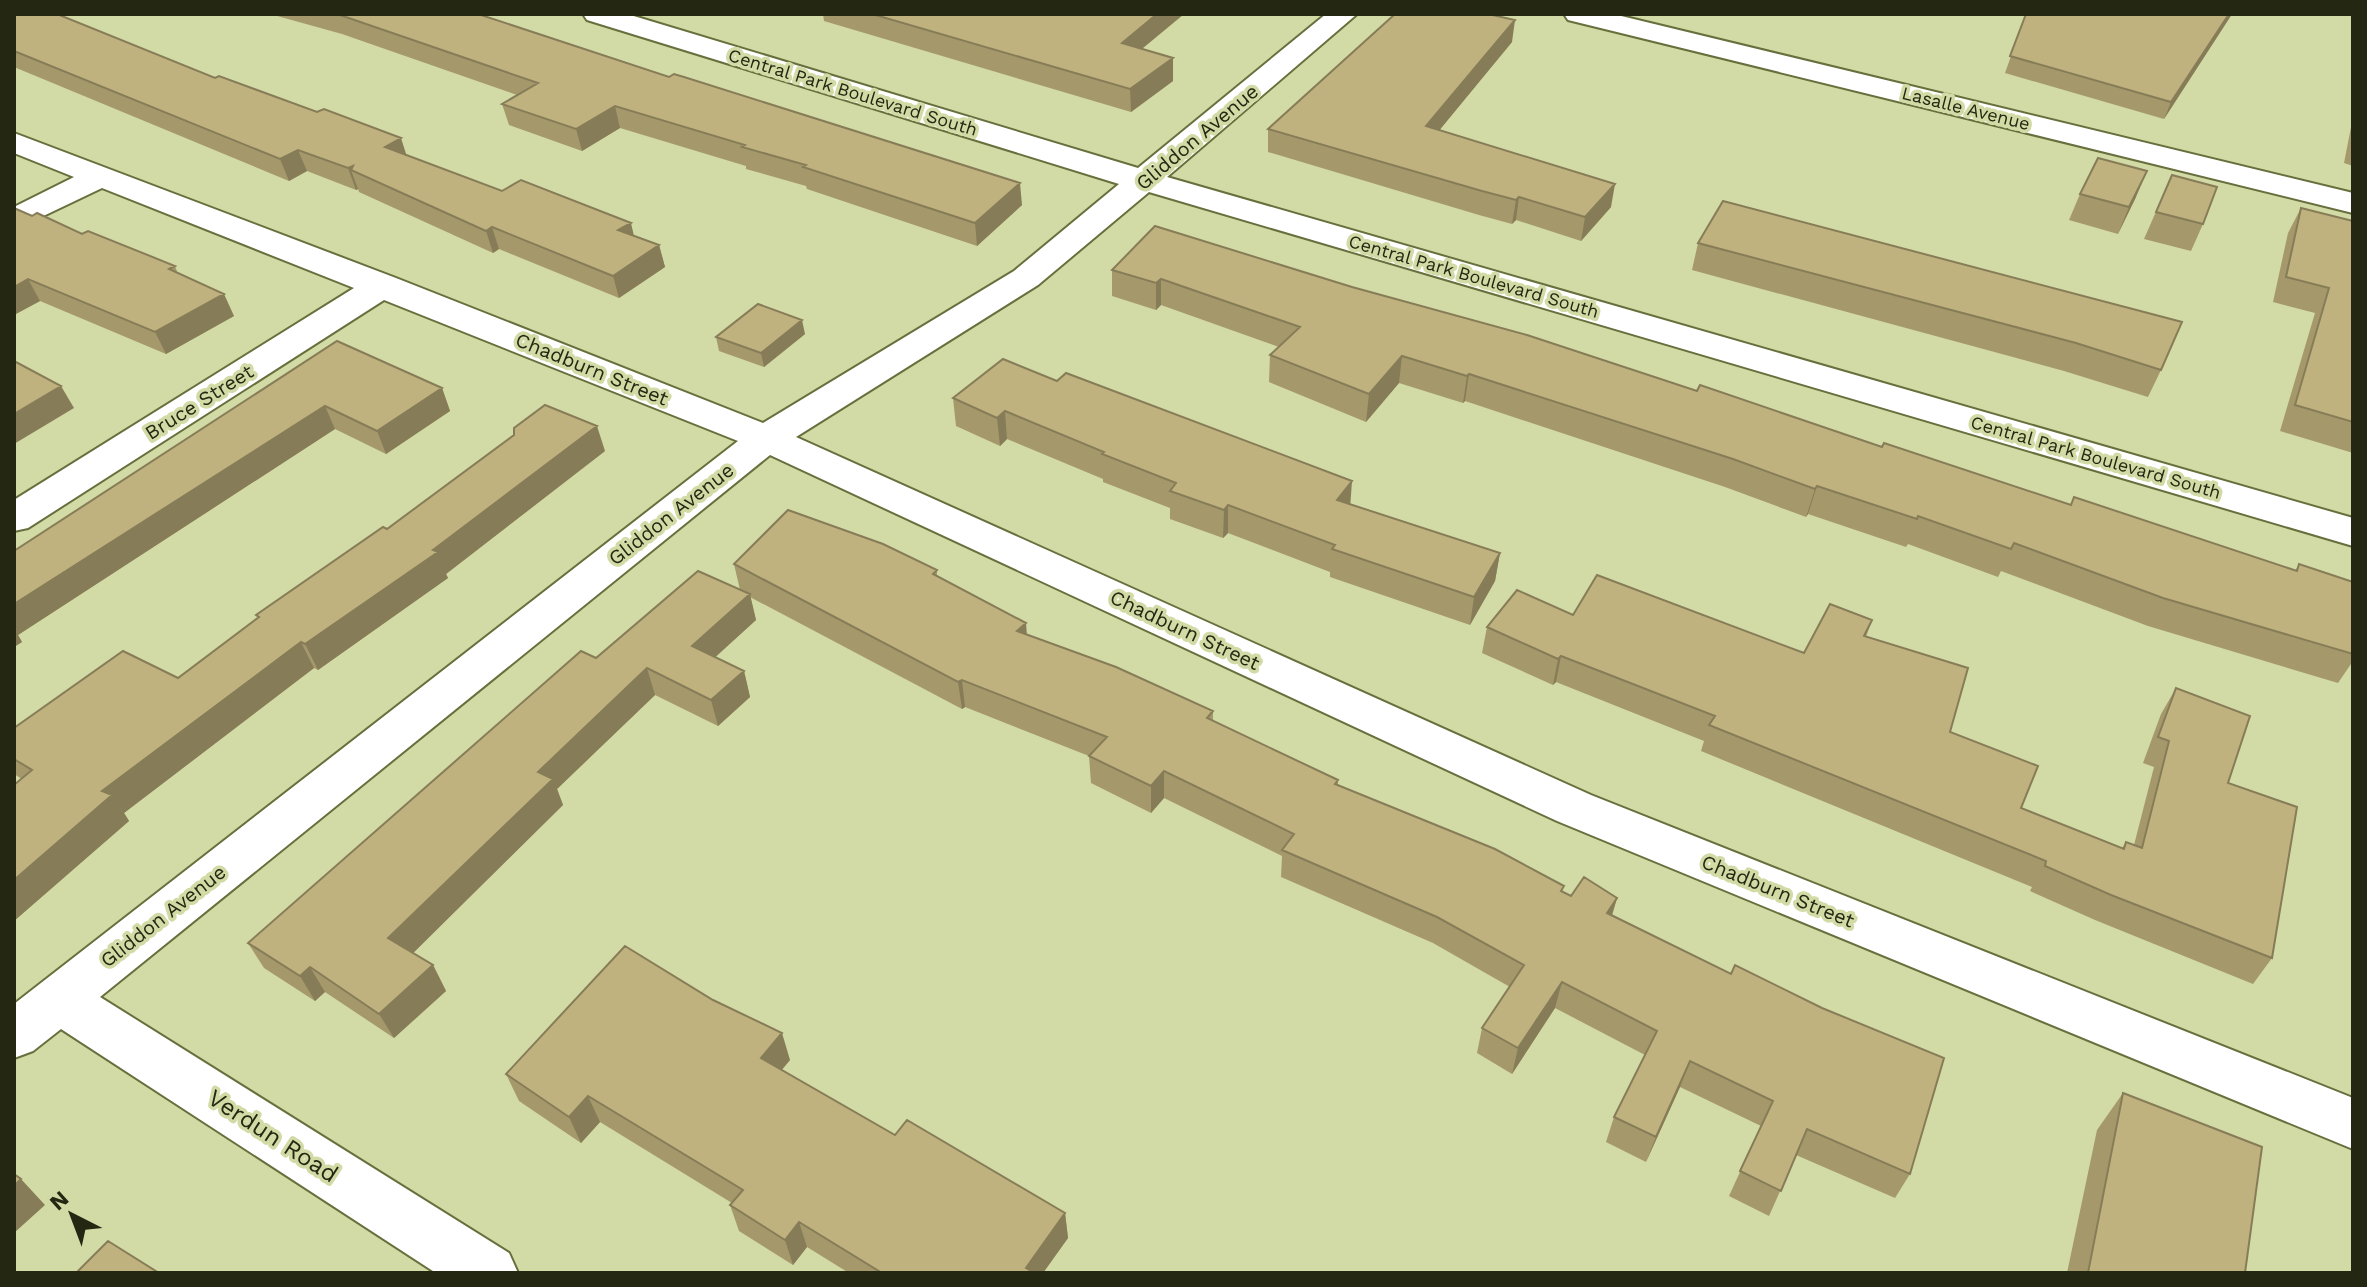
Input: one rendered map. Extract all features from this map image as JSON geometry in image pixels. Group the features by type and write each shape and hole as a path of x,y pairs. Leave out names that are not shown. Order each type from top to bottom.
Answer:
{"street":[{"name":"Central Park Boulevard South","path":"597,14 1145,181 2353,532"},
{"name":"Gliddon Avenue","path":"14,1035 766,438 1026,278 1343,14"},
{"name":"Lasalle Avenue","path":"1578,14 2353,203"},
{"name":"Chadburn Street","path":"14,142 384,285 766,438 1574,808 2353,1124"},
{"path":"14,220 101,176"},
{"name":"Bruce Street","path":"14,518 384,285"},
{"name":"Verdun Road","path":"58,999 488,1273"}],"building":[{"path":"14,14 57,14 215,78 219,76 317,112 324,109 401,138 385,147 502,191 521,180 631,223 618,230 659,245 613,276 492,227 486,231 351,170 353,166 348,168 298,150 280,159 14,51"},
{"path":"337,14 478,14 669,77 674,74 684,77 1020,183 975,223 803,167 806,165 742,147 745,145 615,106 576,129 502,104 538,83"},
{"path":"872,14 1157,14 1122,43 1173,58 1130,89"},
{"path":"1395,14 1488,14 1515,20 1426,126 1615,184 1585,217 1519,197 1516,200 1482,191 1268,129"},
{"path":"2026,14 2229,14 2171,102 2010,56"},
{"path":"2098,158 2147,171 2129,207 2080,194"},
{"path":"2172,175 2217,187 2203,224 2156,212"},
{"path":"1723,201 2182,322 2161,370 2076,343 1698,243"},
{"path":"14,208 32,216 37,213 82,234 88,231 175,266 169,269 224,294 155,332 28,279 14,287"},
{"path":"2301,208 2353,221 2353,422 2295,405 2329,288 2286,277"},
{"path":"1155,226 1352,287 1527,335 1697,391 1700,385 1882,447 1884,443 2071,505 2074,497 2297,571 2299,564 2353,582 2353,654 2163,598 2014,543 2011,549 1918,516 1917,519 1817,486 1815,489 1733,459 1469,374 1467,376 1402,356 1369,394 1270,355 1300,327 1161,279 1156,283 1112,270"},
{"path":"758,304 802,320 761,353 716,337"},
{"path":"337,341 442,388 377,431 325,406 14,604 14,551"},
{"path":"1003,359 1057,381 1066,373 1352,481 1337,500 1500,553 1474,597 1332,549 1335,545 1228,505 1224,510 1170,491 1176,483 1005,411 997,418 953,398"},
{"path":"14,361 61,386 14,414"},
{"path":"545,405 597,426 433,550 438,552 305,644 301,642 102,791 112,795 14,880 14,785 32,770 14,759 14,728 123,651 178,678 259,617 256,615 383,527 387,529 514,435 514,428"},
{"path":"788,510 883,544 937,570 933,574 1026,623 1017,631 1116,667 1213,711 1207,718 1338,780 1335,784 1495,849 1564,886 1561,891 1571,896 1584,877 1617,898 1607,913 1731,974 1735,965 1822,1008 1944,1058 1910,1174 1807,1129 1781,1191 1740,1171 1773,1101 1690,1061 1656,1137 1614,1117 1657,1031 1562,982 1518,1048 1482,1028 1524,965 1437,917 1282,850 1294,834 1164,771 1151,786 1089,756 1107,737 962,680 958,682 734,564"},
{"path":"698,571 750,594 692,646 744,671 711,700 647,668 538,772 553,779 388,938 433,965 379,1014 310,967 300,976 248,943 581,651 596,658"},
{"path":"1597,575 1804,653 1830,604 1872,620 1864,636 1968,668 1950,732 2038,766 2021,808 2124,849 2126,842 2142,848 2169,741 2158,737 2176,688 2250,716 2228,783 2297,807 2272,958 2111,895 2045,866 2046,861 1709,725 1715,716 1561,656 1558,659 1487,627 1517,590 1573,615"},
{"path":"625,946 713,1000 782,1033 761,1058 895,1135 907,1120 1065,1213 1026,1268 1035,1273 882,1273 799,1222 785,1240 730,1205 743,1190 588,1096 569,1117 506,1074"},
{"path":"2123,1093 2262,1147 2245,1273 2088,1273"},
{"path":"14,1174 21,1179 14,1186"},
{"path":"108,1241 159,1273 76,1273"}]}
